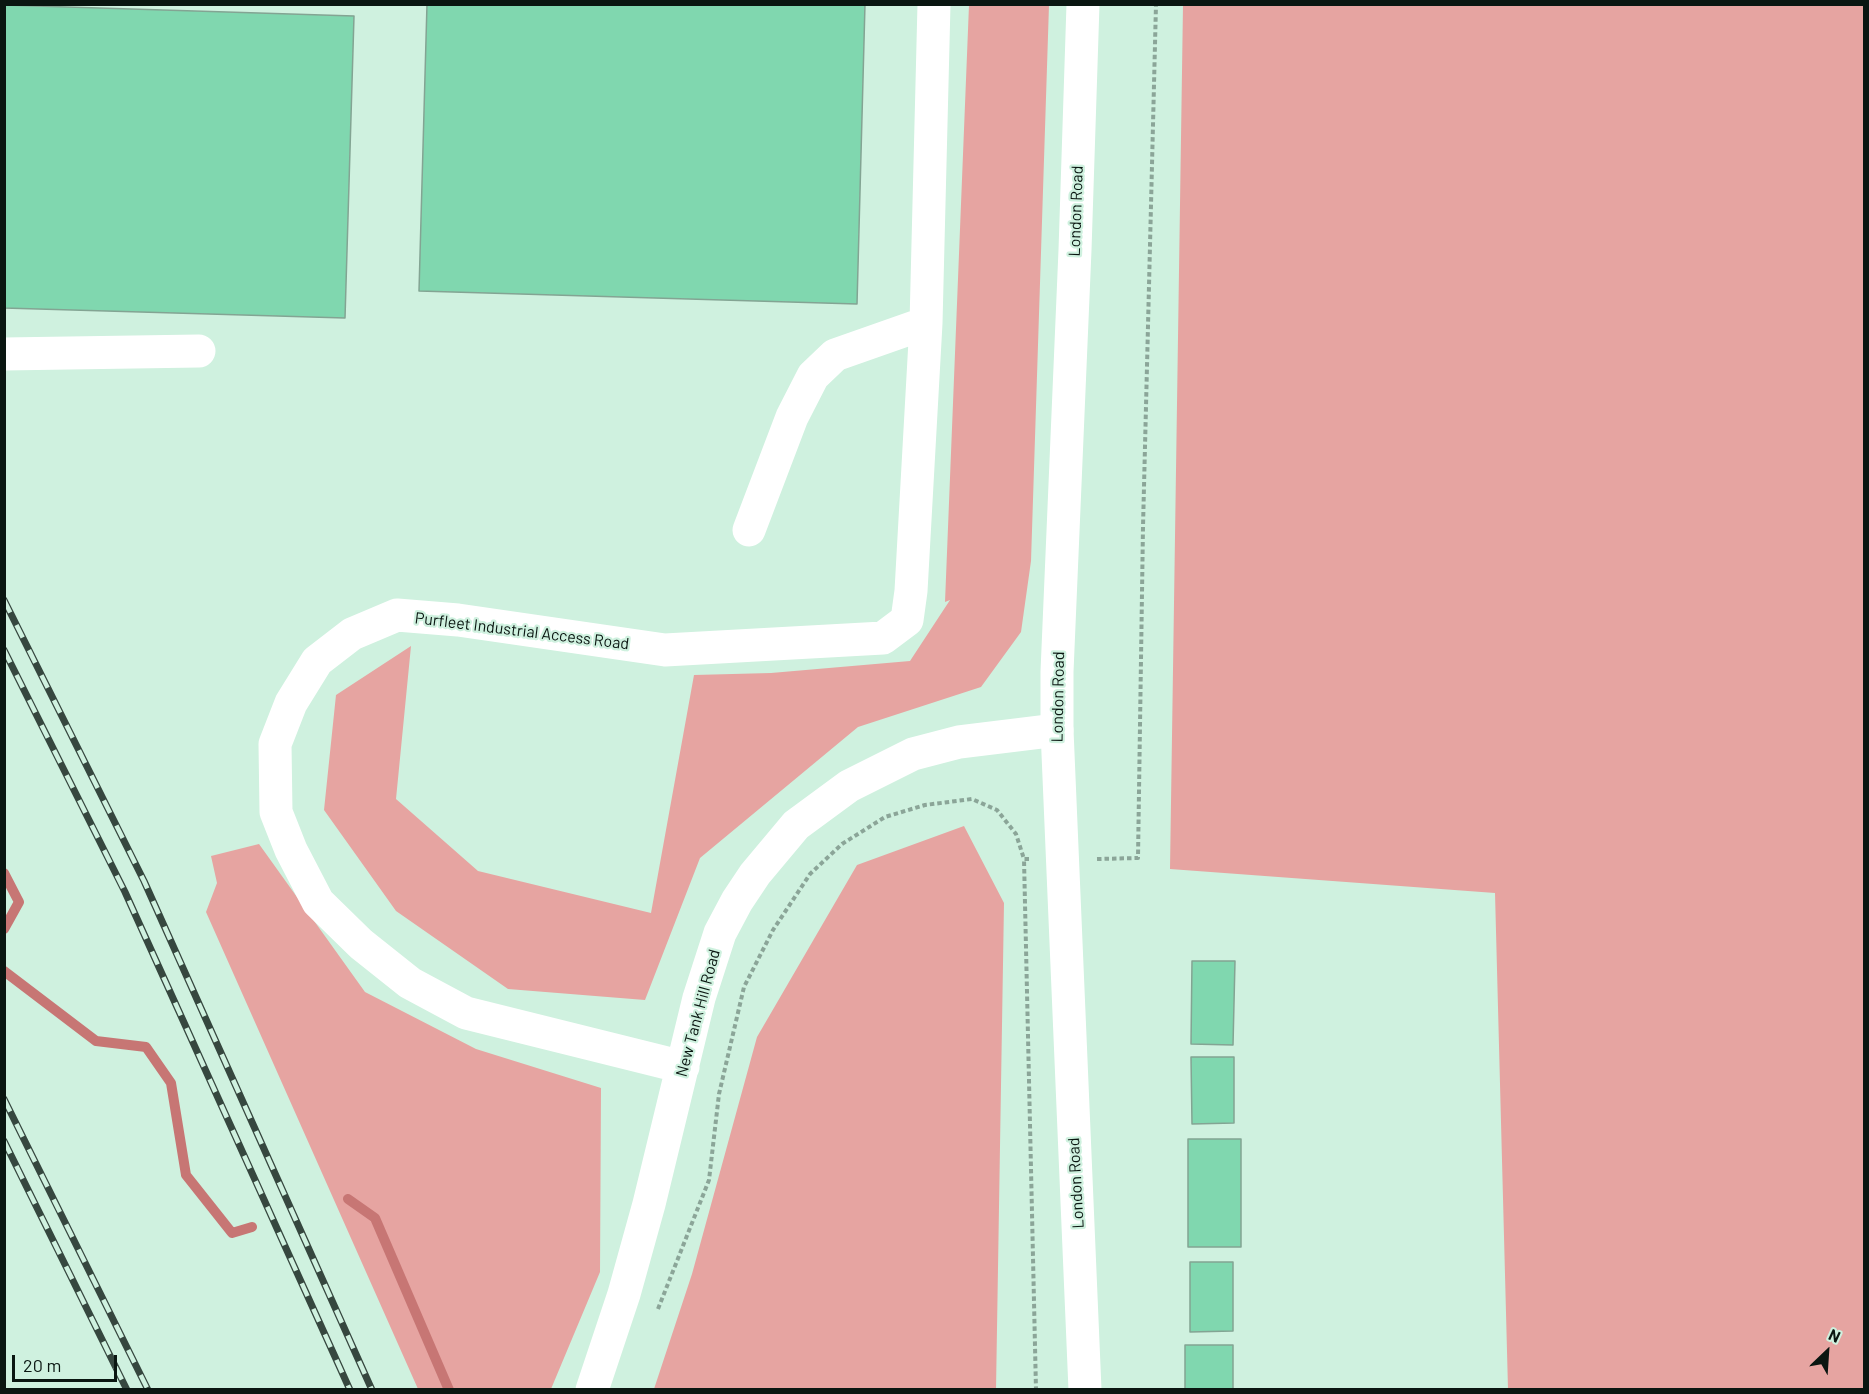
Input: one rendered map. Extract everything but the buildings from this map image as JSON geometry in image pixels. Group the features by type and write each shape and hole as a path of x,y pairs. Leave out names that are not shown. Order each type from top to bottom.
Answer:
{"street":[{"name":"Purfleet Industrial Access Road","path":"683,1067 466,1013 410,983 361,944 318,902 291,850 276,812 275,744 291,702 317,661 352,634 397,615 458,620 665,650 883,638 907,620 911,591 926,323 934,4"},
{"name":"London Road","path":"1083,4 1076,238 1057,672 1057,730 1085,1389"},
{"path":"748,530 792,417 813,376 835,355 926,323"},
{"path":"4,354 199,351"},
{"name":"New Tank Hill Road","path":"593,1386 624,1294 699,998 720,933 755,874 796,825 849,786 913,754 959,742 1057,730"}],"path":[{"path":"1100,859 1138,858 1143,527 1156,4"},
{"path":"654,1320 709,1180 719,1094 744,987 773,930 810,874 842,844 885,817 925,805 972,799 997,810 1016,834 1023,859 1036,1389"},
{"path":"1023,859 1031,859"}],"shaded area":[{"path":"969,5 1049,5 1031,561 1021,632 981,687 858,727 700,858 645,1000 508,989 396,911 324,810 336,695 411,646 396,799 478,871 651,913 694,675 771,673 910,661 950,600 945,602"},
{"path":"1183,5 1864,5 1864,1389 1508,1389 1495,893 1170,869"},
{"path":"964,826 1004,903 996,1389 654,1389 692,1274 757,1037 857,865"},
{"path":"259,844 365,992 476,1049 601,1088 600,1272 551,1389 418,1389 206,912 217,883 211,856"}],"waterway":[{"path":"4,873 19,902 4,929"},
{"path":"4,971 96,1041 146,1047 171,1083 186,1175 232,1233 252,1227"},
{"path":"348,1199 375,1218 449,1390"}],"railway":[{"path":"4,600 144,881 372,1390"},
{"path":"4,650 125,892 350,1390"},
{"path":"4,1099 148,1390"},
{"path":"4,1141 127,1390"}]}
